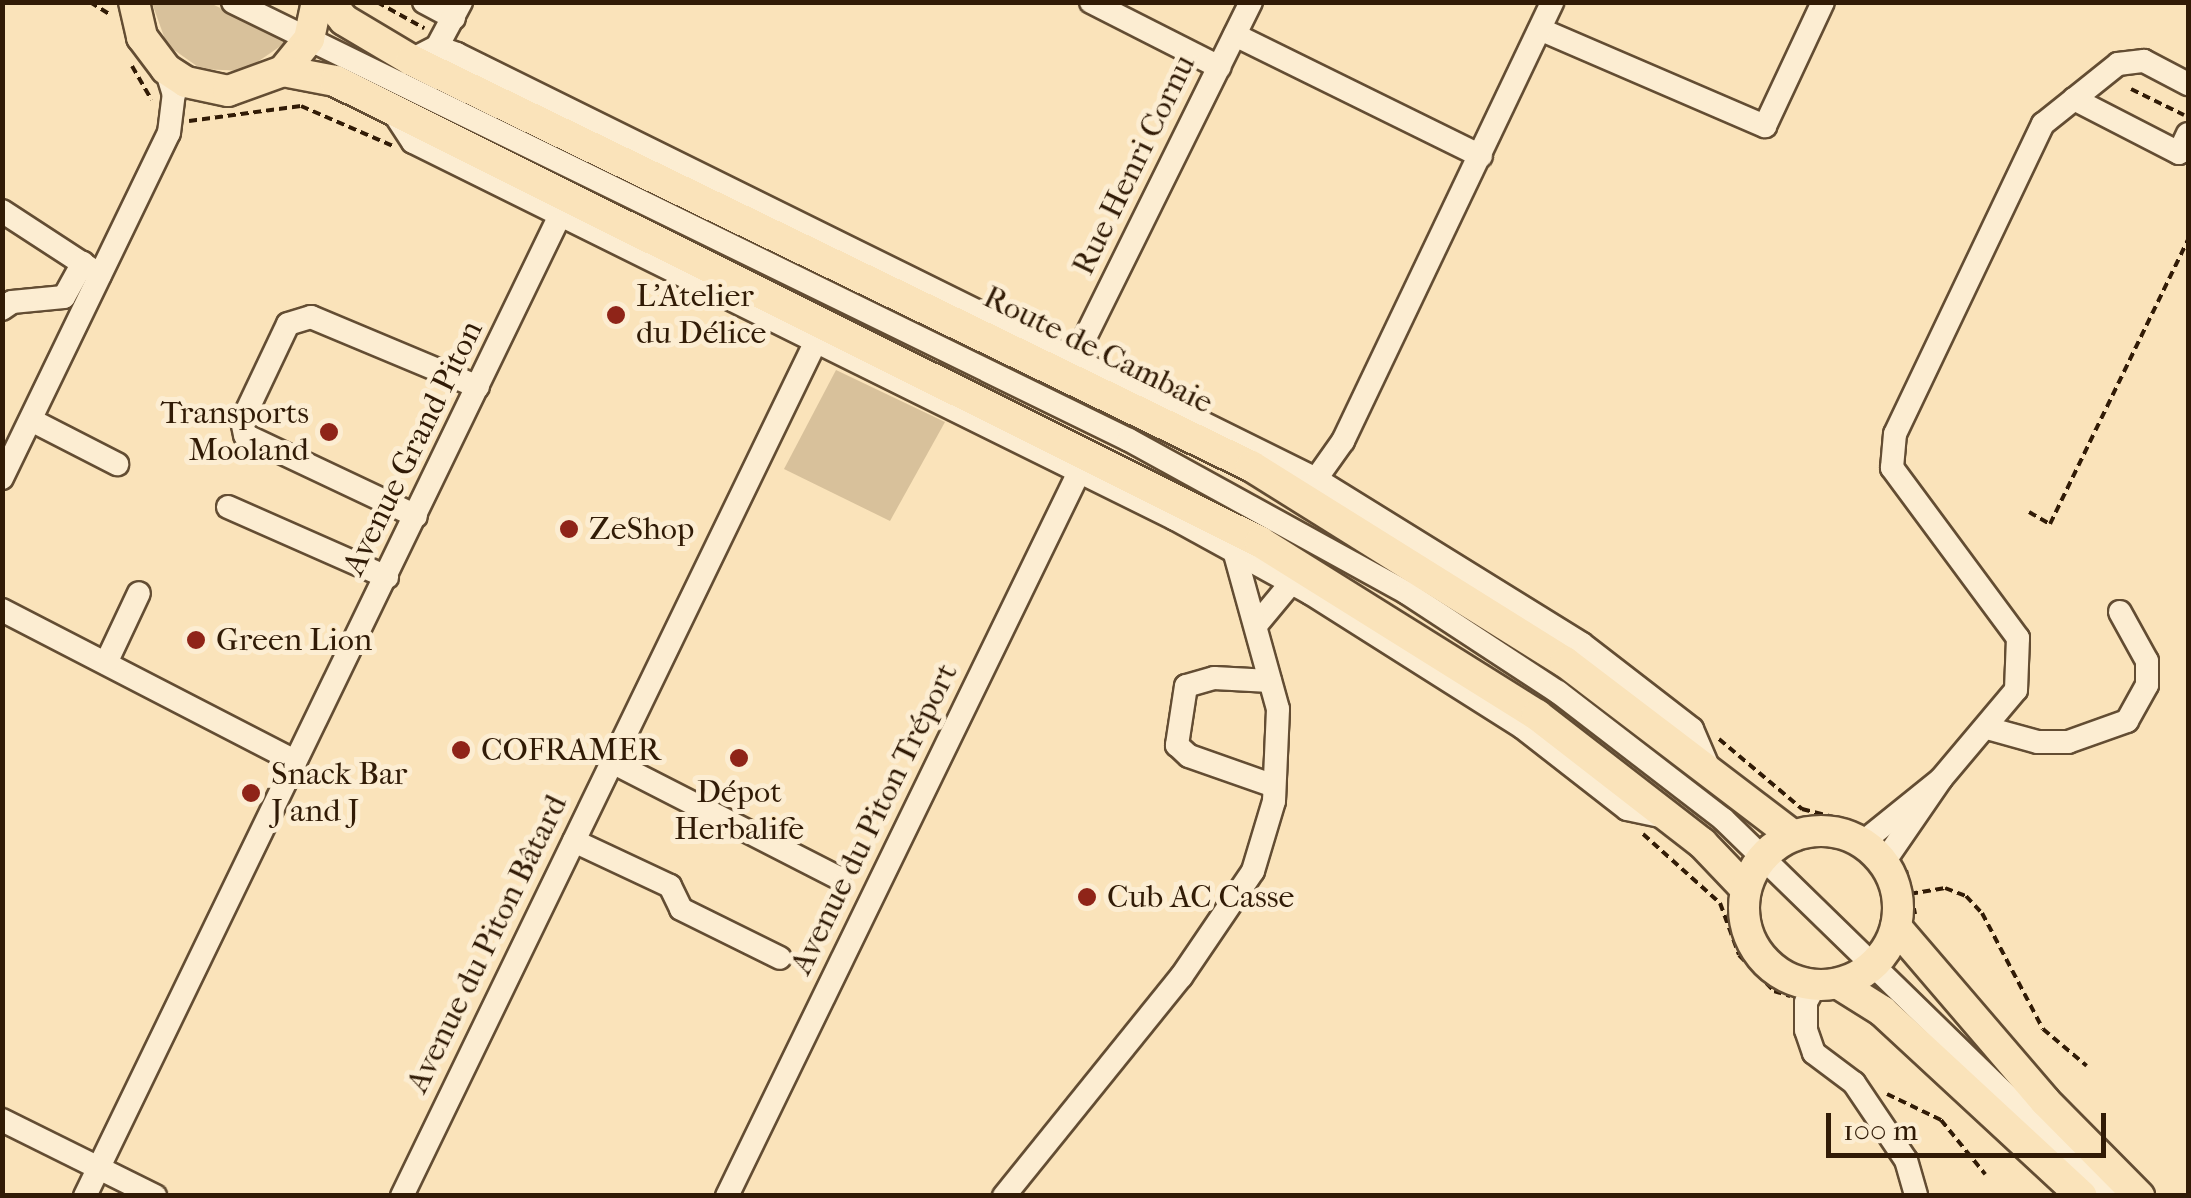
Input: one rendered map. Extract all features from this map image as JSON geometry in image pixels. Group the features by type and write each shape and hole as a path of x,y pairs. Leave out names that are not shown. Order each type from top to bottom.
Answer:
{"main road":[{"path":"134,2 142,38 166,69 209,89 248,88 283,71 308,39 317,2"},
{"name":"Route de Cambaie","path":"329,2 344,20 424,54 1251,466 1566,662 1793,836"},
{"path":"283,71 335,82 1275,550 1537,715 1670,818 1745,888"},
{"path":"2082,1196 2031,1115 1905,926 1904,893 1879,846 1817,830 1793,836 1763,856 1745,888 1745,928 1755,950 1770,968 1820,991 1882,1011 2031,1115 2139,1196"},
{"path":"1820,991 1877,962 1905,926"}],"street":[{"path":"233,2 1279,519 1558,692 1763,856 1877,962 2110,1196"},
{"path":"424,2 458,10 424,54 1076,356 1316,479 1582,644 1692,728 1710,771"},
{"path":"1091,2 1218,67"},
{"name":"Rue Henri Cornu","path":"1076,356 1251,2"},
{"path":"1544,31 1765,126 1824,2"},
{"path":"1316,479 1343,441 1544,31 1551,3"},
{"path":"1235,34 1480,156"},
{"path":"1879,846 1987,728 2016,690 2018,638 1892,468 1895,434 2044,124 2118,64 2144,61 2188,84"},
{"path":"166,69 174,95 169,132"},
{"path":"2,478 92,269 169,132 209,89"},
{"path":"2074,99 2185,150"},
{"path":"392,110 413,142 1080,472 1291,583 1522,726 1627,809 1670,818"},
{"path":"2,211 92,269"},
{"name":"Avenue Grand Piton","path":"85,1196 560,215"},
{"path":"2,309 12,302 64,297 92,269"},
{"path":"416,516 245,435 242,421 280,340 288,324 311,317 478,386"},
{"name":"Avenue du Piton Bâtard","path":"402,1196 815,344"},
{"path":"30,420 117,464"},
{"name":"Avenue du Piton Tréport","path":"727,1196 1080,472"},
{"path":"228,507 387,578"},
{"path":"1004,1196 1181,977 1253,870 1274,786 1278,709 1235,554"},
{"path":"1257,624 1291,583"},
{"path":"106,663 139,593"},
{"path":"2,610 295,761"},
{"path":"1987,728 2038,742 2068,742 2127,721 2147,685 2147,661 2120,612"},
{"path":"1270,681 1214,678 1186,686 1177,745 1188,756 1274,786"},
{"path":"612,762 839,878"},
{"path":"574,842 670,886 682,908 780,958"},
{"path":"1820,991 1814,1053 1854,1083 1906,1160 1916,1196"},
{"path":"2,1120 155,1196"}],"path":[{"path":"377,2 424,28 424,54"},
{"path":"2131,89 2188,117"},
{"path":"2029,512 2050,524 2188,240"},
{"path":"1692,728 1716,736 1802,809 1879,846 1904,893 1905,926"},
{"path":"1627,809 1646,837 1720,903 1739,954 1760,979 1820,991"},
{"path":"1904,893 1946,888 1966,896 1982,914 2042,1029 2088,1066"},
{"path":"1854,1083 1906,1100 1941,1120 1985,1174"}],"shaded area":[{"path":"152,3 210,3 288,41 244,71 201,69 167,45"},
{"path":"836,370 945,422 890,521 784,469"}],"place":[{"name":"L'Atelier du Délice","path":"616,315"},
{"name":"Transports Mooland","path":"329,432"},
{"name":"ZeShop","path":"569,529"},
{"name":"Green Lion","path":"196,640"},
{"name":"COFRAMER","path":"461,750"},
{"name":"Dépot Herbalife","path":"739,758"},
{"name":"Snack Bar J and J","path":"251,793"},
{"name":"Cub AC Casse","path":"1087,897"}]}
